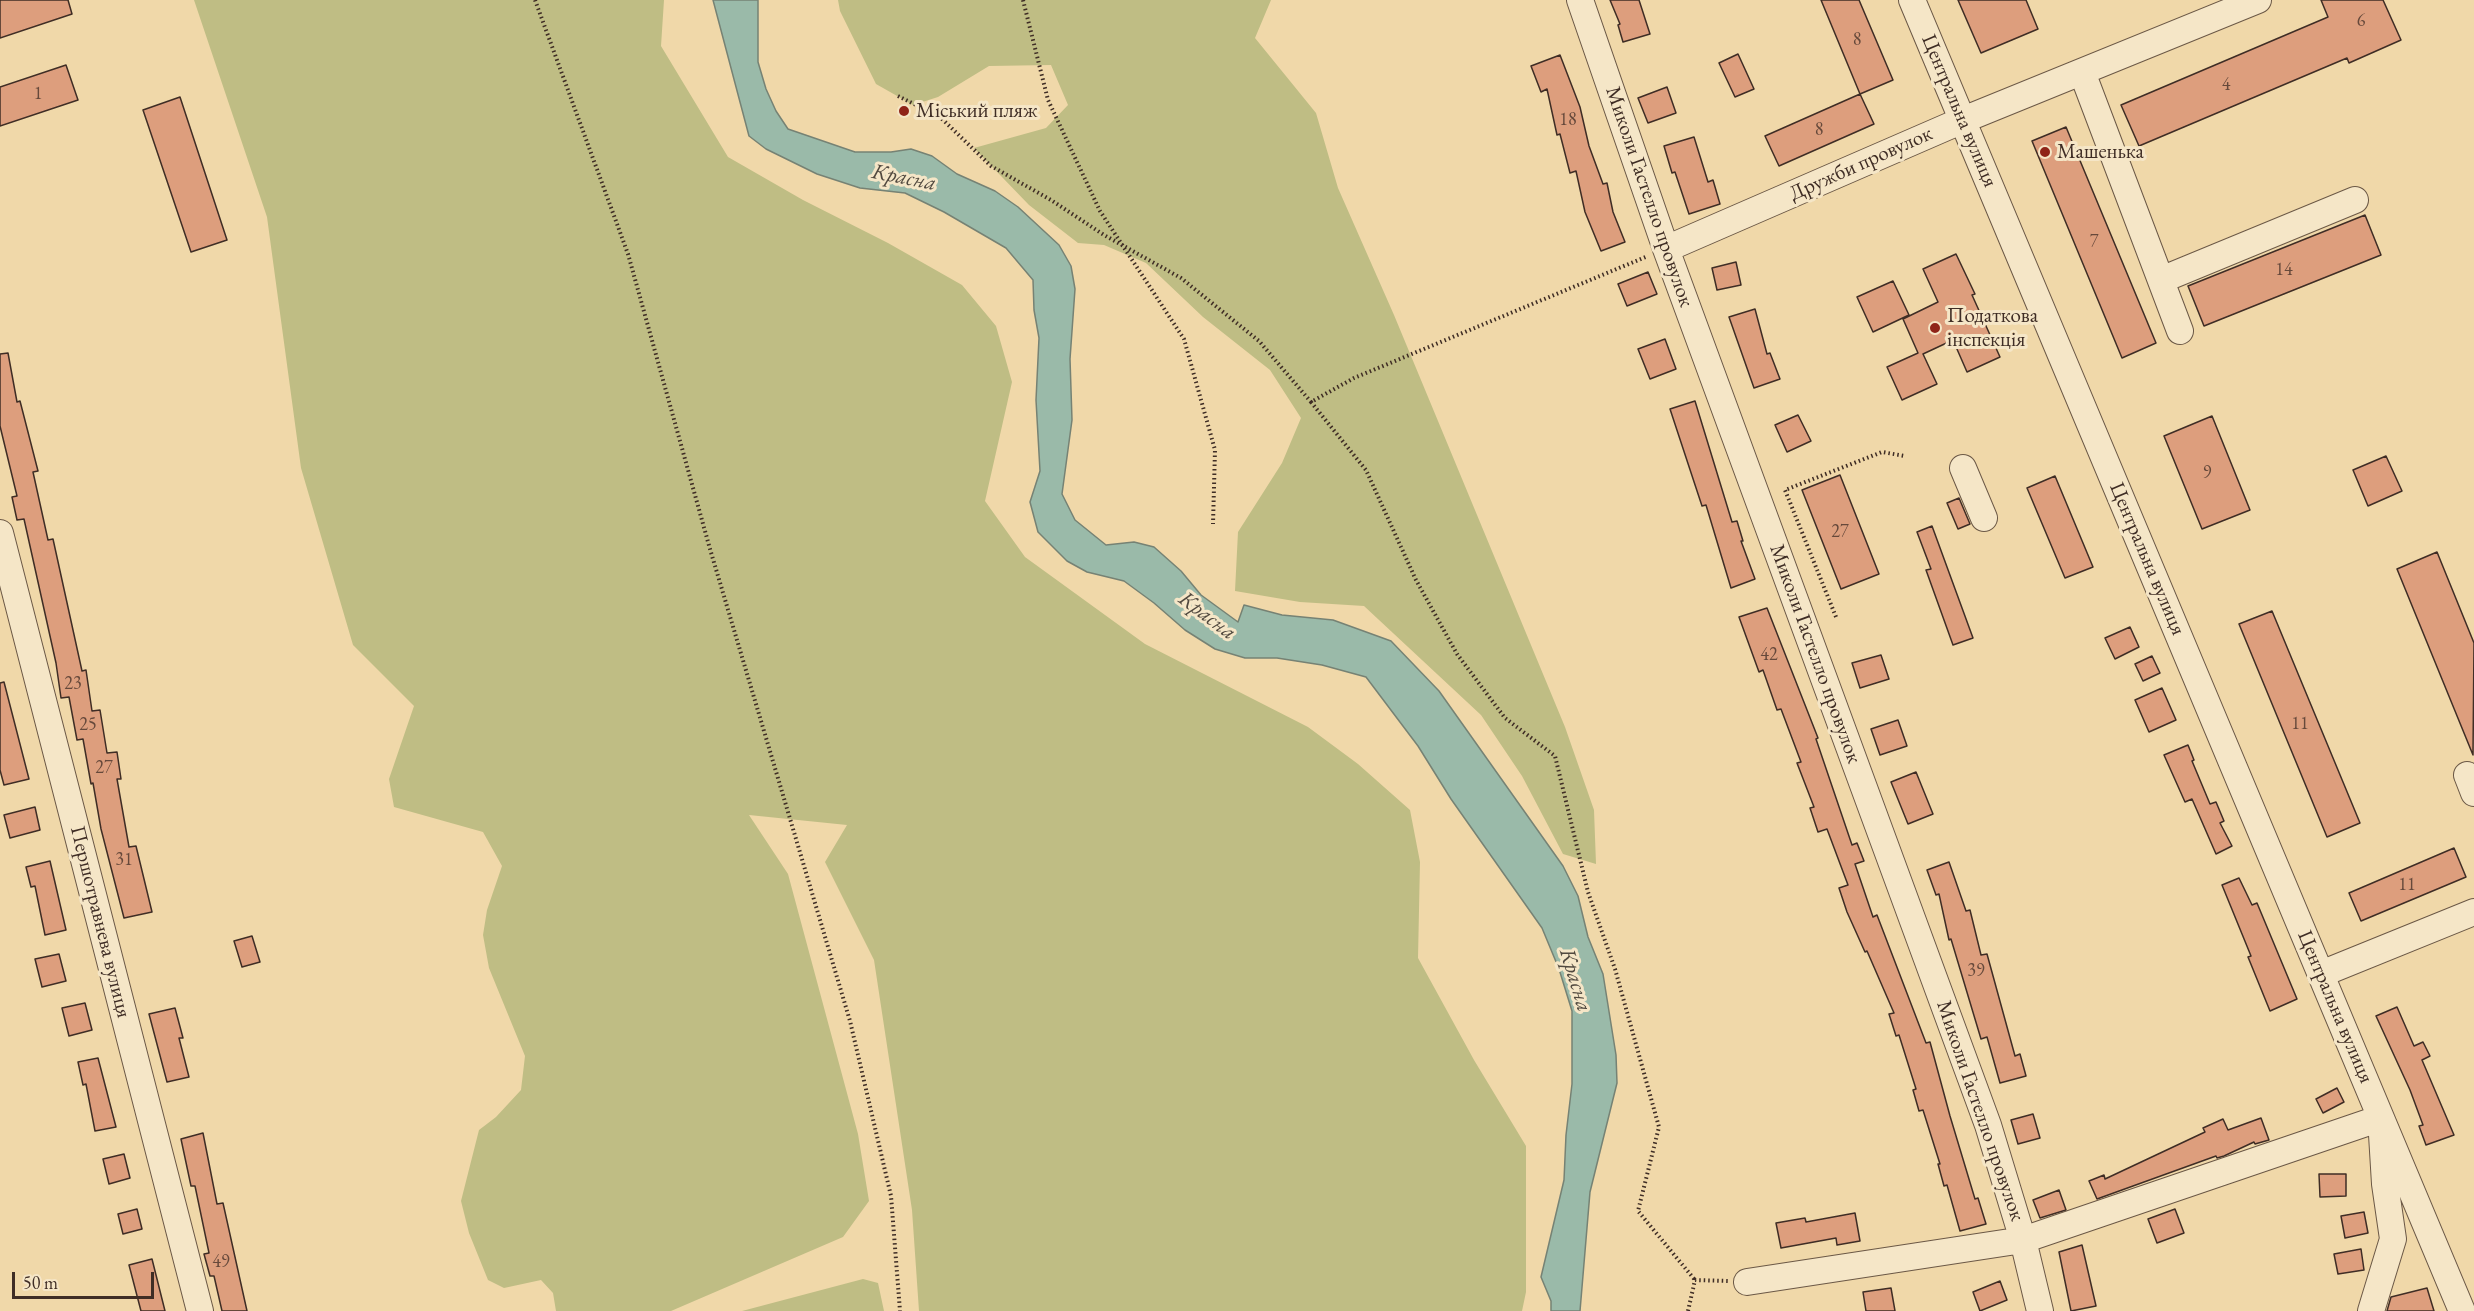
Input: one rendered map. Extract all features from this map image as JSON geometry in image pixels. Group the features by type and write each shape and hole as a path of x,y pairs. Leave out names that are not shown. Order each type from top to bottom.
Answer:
{"street":[{"name":"Миколи Гастелло провулок","path":"1580,0 1666,249 1988,1125 2023,1240 2040,1311"},
{"name":"Центральна вулиця","path":"1912,0 2462,1311"},
{"name":"Дружби провулок","path":"1666,249 1963,120 2082,72 2233,5 2258,0"},
{"path":"2082,72 2180,331"},
{"path":"2161,280 2355,200"},
{"path":"1963,468 1984,518"},
{"name":"Першотравнева вулиця","path":"0,533 200,1311"},
{"path":"2321,975 2474,912"},
{"name":"Центральна вулиця","path":"2371,1311 2393,1239 2385,1184 2381,1118"},
{"path":"1747,1282 2023,1240 2381,1118"}],"path":[{"path":"535,0 628,254 713,561 850,1021 891,1196 900,1311"},
{"path":"1023,0 1048,100 1100,211 1184,339 1215,450 1214,524"},
{"path":"897,96 940,117 992,166 1051,200 1104,235 1181,278 1259,341 1366,470 1416,580 1456,654 1505,718 1555,756 1588,892 1615,969 1659,1127 1638,1211 1695,1280 1747,1282"},
{"path":"1311,402 1354,378 1666,249"},
{"path":"1836,617 1785,490 1882,452 1905,456"},
{"path":"1688,1311 1695,1280"}],"shaded area":[{"path":"194,0 664,0 661,46 728,157 962,285 996,326 1012,382 985,501 1025,557 1145,644 1308,727 1358,764 1410,810 1420,862 1418,958 1474,1060 1526,1146 1526,1292 1522,1311 919,1311 912,1210 874,960 825,862 847,825 749,815 788,874 858,1134 869,1201 843,1237 671,1311 556,1311 553,1293 541,1280 504,1288 488,1280 469,1233 461,1201 479,1130 496,1117 521,1090 525,1056 489,968 483,935 487,910 502,866 483,832 394,807 389,779 414,706 353,645 301,468 267,217"},
{"path":"838,0 1271,0 1255,38 1316,113 1338,188 1394,315 1565,727 1594,810 1596,864 1563,854 1522,776 1481,715 1364,606 1300,602 1235,591 1238,532 1282,463 1301,418 1270,370 1203,317 1146,263 1104,245 1078,243 1029,205 974,148 1046,128 1068,105 1051,65 989,66 938,97 913,105 876,84 840,11"},
{"path":"863,1279 878,1283 884,1311 742,1311"}],"water":[{"name":"Красна","path":"713,0 758,0 758,62 766,89 776,111 788,129 855,152 891,152 911,149 932,156 957,174 995,191 1018,207 1059,245 1071,266 1075,289 1070,359 1072,420 1062,494 1075,520 1106,545 1134,542 1154,547 1181,571 1201,595 1238,622 1244,605 1282,615 1333,620 1391,641 1439,691 1563,866 1578,896 1588,937 1603,974 1616,1055 1617,1083 1590,1192 1580,1311 1551,1311 1551,1301 1541,1277 1564,1180 1572,1084 1572,1011 1559,969 1542,928 1451,799 1418,746 1366,677 1322,665 1277,658 1245,658 1215,649 1185,630 1124,581 1087,572 1067,561 1038,532 1030,502 1040,471 1036,400 1039,338 1034,310 1033,280 1006,248 944,212 905,193 860,188 817,174 766,149 749,136"}],"building":[{"path":"0,0 68,0 72,14 0,38"},
{"path":"1610,0 1639,0 1650,34 1623,42 1618,25 1620,24"},
{"path":"1821,0 1859,0 1893,80 1860,94"},
{"path":"1958,0 2026,0 2038,29 1981,53"},
{"path":"2321,0 2383,0 2401,40 2349,63 2347,58 2139,146 2121,105 2328,17"},
{"path":"1738,54 1754,89 1735,97 1719,63"},
{"path":"1560,55 1580,107 1589,146 1603,184 1607,183 1613,212 1625,242 1601,251 1585,212 1576,171 1570,173 1560,134 1557,135 1547,89 1541,92 1531,66"},
{"path":"66,65 78,100 0,126 0,87"},
{"path":"1667,87 1676,113 1648,123 1638,98"},
{"path":"1860,94 1874,124 1779,166 1765,136"},
{"path":"180,97 227,240 191,252 143,110"},
{"path":"2066,127 2156,343 2122,358 2032,141"},
{"path":"1694,137 1708,182 1713,180 1720,204 1689,214 1675,172 1672,173 1664,146"},
{"path":"2365,215 2381,255 2204,326 2188,286"},
{"path":"1956,254 2000,357 1967,372 1953,340 1923,354 1937,384 1902,400 1887,367 1918,353 1903,319 1938,302 1923,269"},
{"path":"1736,262 1741,285 1717,290 1712,268"},
{"path":"1648,272 1657,294 1627,306 1618,284"},
{"path":"1893,281 1909,315 1873,332 1857,297"},
{"path":"1755,309 1767,354 1770,353 1780,379 1754,388 1729,317"},
{"path":"1665,339 1676,369 1650,379 1638,349"},
{"path":"8,353 17,402 20,401 38,471 33,472 48,540 53,539 82,671 86,670 92,711 100,710 107,753 117,752 121,779 117,779 129,847 136,846 152,912 124,918 101,829 83,739 77,740 69,697 61,698 56,663 24,519 17,520 12,497 17,496 0,426 0,354"},
{"path":"1695,401 1732,522 1737,521 1743,541 1741,541 1755,579 1731,588 1706,505 1702,506 1670,409"},
{"path":"1798,415 1811,441 1787,452 1775,425"},
{"path":"2212,416 2250,510 2202,529 2164,436"},
{"path":"2386,456 2402,491 2368,506 2353,470"},
{"path":"1840,475 1879,574 1841,589 1802,490"},
{"path":"2055,476 2093,567 2065,578 2027,488"},
{"path":"1959,498 1970,524 1958,529 1947,503"},
{"path":"1932,526 1973,638 1953,645 1926,570 1931,569 1917,532"},
{"path":"2437,552 2474,643 2473,755 2397,569"},
{"path":"1767,608 1818,738 1816,739 1852,845 1857,843 1864,861 1855,864 1873,917 1877,915 1926,1043 1930,1042 1975,1199 1978,1198 1986,1224 1960,1231 1947,1185 1944,1186 1938,1164 1940,1164 1923,1110 1919,1111 1913,1090 1916,1089 1899,1035 1896,1036 1889,1014 1894,1013 1847,912 1839,888 1848,885 1827,829 1818,832 1810,808 1814,807 1797,763 1801,762 1781,709 1777,710 1763,670 1759,672 1739,617"},
{"path":"2272,611 2360,823 2327,837 2239,624"},
{"path":"2130,627 2139,647 2115,659 2105,638"},
{"path":"1881,655 1889,679 1860,688 1852,663"},
{"path":"2152,656 2160,673 2143,681 2135,664"},
{"path":"4,682 29,779 4,785 0,770 0,683"},
{"path":"2162,688 2176,720 2149,732 2135,700"},
{"path":"1898,720 1907,746 1880,755 1871,729"},
{"path":"2188,745 2194,760 2192,761 2210,804 2216,802 2224,821 2220,823 2232,846 2216,854 2192,799 2185,802 2164,755"},
{"path":"1916,772 1933,814 1908,824 1891,782"},
{"path":"35,807 40,830 10,838 4,815"},
{"path":"2454,848 2466,877 2361,921 2349,893"},
{"path":"50,861 66,930 45,935 35,886 31,887 26,867"},
{"path":"1949,862 1966,911 1970,910 1981,955 1987,954 2015,1056 2020,1054 2026,1076 2000,1083 1987,1037 1981,1039 1951,939 1949,940 1939,894 1936,895 1927,870"},
{"path":"2239,878 2252,905 2257,903 2297,999 2270,1011 2248,957 2251,956 2222,885"},
{"path":"252,936 260,962 242,967 234,941"},
{"path":"59,954 66,981 42,987 35,959"},
{"path":"85,1003 92,1030 69,1036 62,1008"},
{"path":"2397,1007 2414,1046 2423,1042 2430,1056 2422,1060 2454,1135 2426,1145 2419,1126 2423,1125 2410,1090 2376,1016"},
{"path":"175,1008 183,1038 179,1038 189,1077 167,1082 149,1014"},
{"path":"98,1058 116,1127 95,1131 86,1084 83,1085 78,1062"},
{"path":"2337,1088 2344,1102 2323,1113 2316,1099"},
{"path":"2033,1114 2040,1138 2018,1144 2011,1120"},
{"path":"2261,1118 2269,1140 2255,1144 2254,1142 2224,1156 2217,1158 2216,1156 2097,1199 2089,1181 2104,1175 2105,1179 2205,1132 2203,1128 2223,1119 2228,1130"},
{"path":"203,1133 217,1204 223,1203 247,1311 222,1311 214,1276 210,1276 204,1254 209,1253 195,1186 191,1186 181,1139"},
{"path":"124,1154 130,1178 109,1184 103,1159"},
{"path":"2319,1174 2346,1174 2346,1196 2320,1197"},
{"path":"2059,1190 2066,1210 2040,1218 2033,1200"},
{"path":"137,1209 142,1229 123,1234 118,1214"},
{"path":"2175,1209 2184,1233 2157,1243 2148,1219"},
{"path":"2364,1212 2368,1233 2345,1238 2341,1216"},
{"path":"1855,1213 1860,1241 1837,1245 1836,1238 1781,1248 1776,1223 1805,1218 1806,1222"},
{"path":"2082,1245 2096,1306 2071,1311 2059,1252"},
{"path":"2361,1249 2364,1270 2338,1274 2334,1254"},
{"path":"152,1259 165,1311 141,1311 129,1265"},
{"path":"2000,1281 2007,1300 1980,1311 1973,1292"},
{"path":"1891,1288 1895,1311 1866,1311 1863,1292"},
{"path":"2427,1288 2434,1311 2387,1311 2391,1297"}],"place":[{"name":"Міський пляж","path":"904,111"},
{"name":"Машенька","path":"2045,152"},
{"name":"Податкова інспекція","path":"1935,328"}]}
